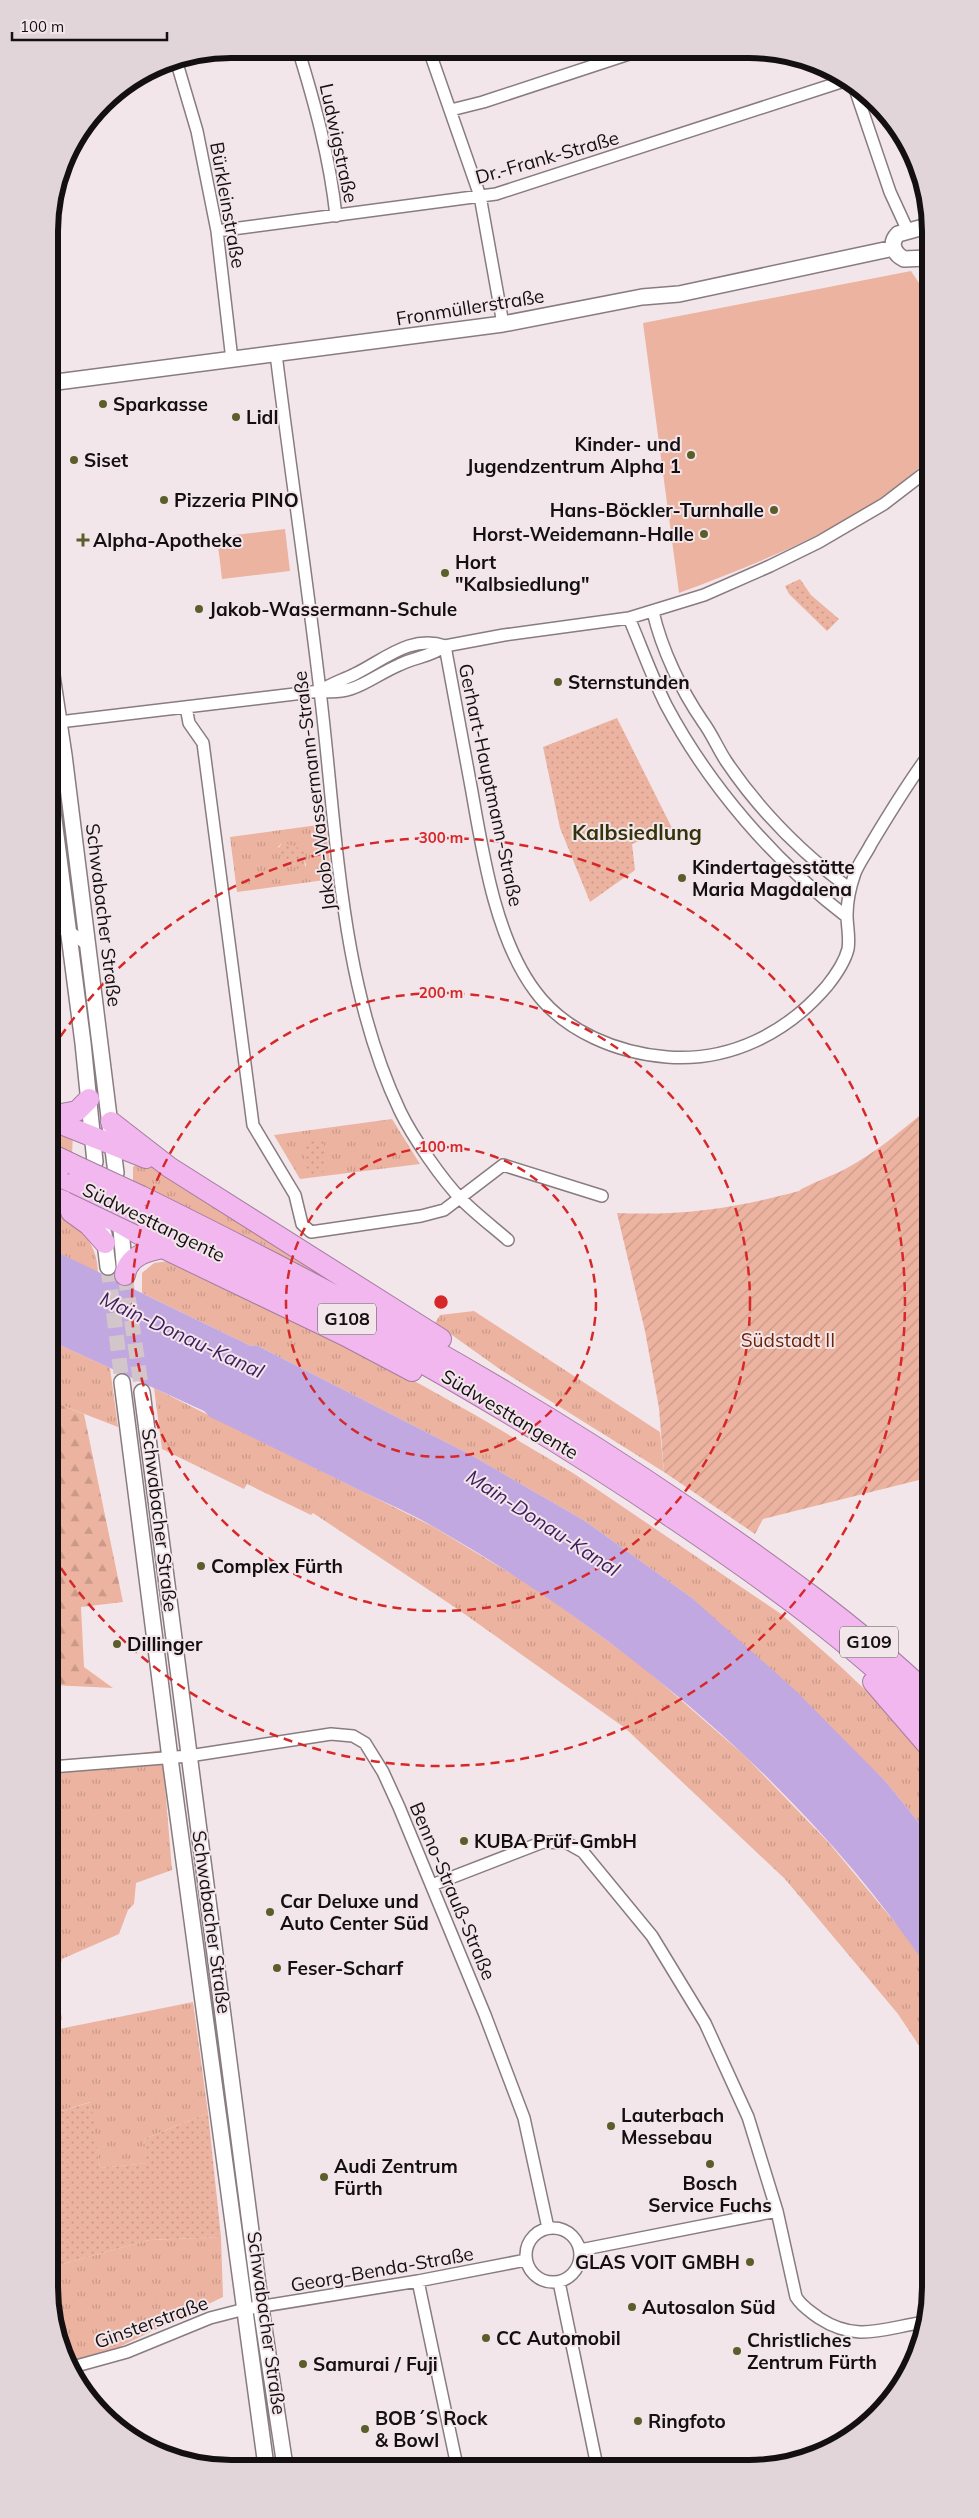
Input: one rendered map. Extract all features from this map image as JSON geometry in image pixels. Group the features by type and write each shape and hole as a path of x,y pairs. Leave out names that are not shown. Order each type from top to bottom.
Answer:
{"highway":[{"path":"58,1116 77,1111 89,1099"},
{"path":"58,1121 113,1146 169,1167"},
{"path":"111,1122 169,1167 448,1343 488,1380"},
{"name":"Südwesttangente","path":"58,1161 73,1174 144,1216 351,1321 544,1435 715,1546 865,1638 921,1688"},
{"name":"Südwesttangente","path":"58,1173 73,1174 141,1196 362,1308 488,1380 646,1479 801,1599 839,1639 921,1712"},
{"path":"58,1199 110,1214 163,1248 344,1335 465,1400 544,1435"},
{"path":"58,1202 89,1225 105,1243"},
{"path":"117,1271 128,1265 138,1256 163,1248"},
{"path":"839,1639 874,1684 921,1738"}],"main road":[{"path":"922,227 907,229 895,237 894,248 896,253 904,259 922,258"},
{"name":"Fronmüllerstraße","path":"58,382 503,324 642,297 679,294 894,248"},
{"name":"Schwabacher Straße","path":"58,715 116,1172"},
{"name":"Schwabacher Straße","path":"58,852 89,1099 95,1162"},
{"path":"110,1214 105,1243 117,1271"},
{"path":"110,1214 117,1271"},
{"name":"Schwabacher Straße","path":"122,1382 170,1758 265,2460"},
{"name":"Schwabacher Straße","path":"142,1392 261,2308 284,2460"}],"street":[{"name":"Ludwigstraße","path":"301,58 312,92 330,173 336,216"},
{"path":"433,58 480,196 503,324"},
{"path":"451,110 483,102 617,58"},
{"name":"Bürkleinstraße","path":"178,66 197,131 217,231 232,360"},
{"name":"Dr.-Frank-Straße","path":"217,231 496,194 838,83"},
{"path":"857,96 890,192 907,229"},
{"name":"Jakob-Wassermann-Straße","path":"276,354 320,691 348,934 360,996 373,1043 400,1112 428,1156 460,1198 508,1240"},
{"path":"59,722 320,691 335,681 354,675 402,648 432,642 445,646 504,635 629,618 653,612 704,595 819,542 884,504 922,475"},
{"path":"653,612 665,650 696,711 726,761 749,791 794,841 820,867 850,889"},
{"path":"629,618 666,704 686,738 728,798 775,854 847,917"},
{"name":"Gerhart-Hauptmann-Straße","path":"445,646 482,846 501,922 511,952 535,991 567,1023 611,1045 642,1055 686,1059 719,1054 766,1038 785,1025 828,984 848,948 847,917 850,889 856,870 912,776 922,764"},
{"path":"186,707 189,723 203,744 253,1124 295,1195 302,1224 311,1232 403,1219 444,1210 503,1165 602,1196"},
{"path":"58,929 68,930 87,945"},
{"name":"Benno-Strauß-Straße","path":"58,1767 189,1756 331,1734 353,1736 365,1743 383,1772 432,1885 524,2118 548,2228"},
{"path":"432,1885 543,1842 567,1843 583,1852 652,1936 706,2023 748,2117 777,2212 796,2297 800,2305 834,2328 850,2332 868,2333 918,2323"},
{"path":"580,2250 777,2212"},
{"path":"548,2228 565,2230 577,2242 580,2250 578,2266 567,2279 559,2282 550,2282 534,2275 526,2260 528,2243 533,2236 548,2228"},
{"name":"Georg-Benda-Straße","path":"244,2309 261,2308 418,2281 526,2260"},
{"path":"418,2281 456,2460"},
{"path":"559,2282 596,2460"},
{"name":"Ginsterstraße","path":"76,2366 127,2352 210,2318 244,2309"}],"green space":[{"path":"911,271 922,287 922,465 901,483 842,522 777,554 679,593 643,323"},
{"path":"285,529 290,571 222,579 217,537"},
{"path":"800,579 811,595 839,619 827,631 789,594 785,586"},
{"path":"617,718 672,828 632,844 635,870 590,902 560,828 543,747"},
{"path":"58,753 82,934 74,926 58,801"},
{"path":"325,824 332,879 237,892 230,837","holes":["282,843 298,850 303,856 306,866 296,865 286,858 278,847"]},
{"path":"282,843 295,846 304,852 305,869 297,869 296,865 282,856 278,849"},
{"name":"Südstadt II","path":"922,1114 921,1476 919,1480 763,1519 755,1534 664,1472 659,1408 645,1331 617,1213 641,1214 709,1210 799,1191 842,1171 868,1156"},
{"path":"392,1119 420,1164 300,1179 274,1135"},
{"path":"58,1129 73,1134 72,1154 58,1147"},
{"path":"323,1139 327,1165 325,1171 315,1176 306,1166 304,1157 305,1143"},
{"path":"137,1164 156,1168 405,1324 263,1245 133,1181 133,1167"},
{"path":"58,1215 77,1228 90,1242 97,1261 98,1273 58,1253"},
{"path":"169,1261 402,1374 573,1473 781,1614 878,1702 921,1753 921,1825 886,1782 692,1598 585,1521 471,1455 256,1345 251,1346 142,1293 142,1273 154,1263"},
{"path":"474,1311 660,1432 664,1472 501,1370 435,1323 440,1315"},
{"path":"58,1344 110,1368 118,1427 58,1404"},
{"path":"154,1388 432,1526 541,1592 643,1667 745,1756 829,1843 907,1937 921,1958 921,2049 898,2014 785,1879 625,1728 456,1608 313,1513 311,1515 247,1484 244,1489 162,1449"},
{"path":"58,1404 84,1414 123,1602 81,1607 84,1667 113,1688 58,1685"},
{"path":"162,1750 172,1870 136,1883 134,1904 128,1910 119,1934 62,1959 58,1975 58,1760 109,1758"},
{"path":"58,2000 62,2018 59,2029 193,2002 208,2113 144,2139 148,2163 100,2168 90,2102 58,2112"},
{"path":"91,2102 100,2168 147,2163 144,2139 208,2113 221,2237 149,2240 58,2265 58,2112"},
{"path":"221,2237 223,2297 113,2350 74,2362 67,2343 59,2310 58,2265 149,2240"}],"water":[{"name":"Main-Donau-Kanal","path":"58,1252 251,1346 256,1345 471,1455 585,1521 692,1598 796,1691 886,1782 921,1825 921,1959 880,1903 826,1839 768,1778 707,1721 642,1667 574,1617 505,1570 434,1527 210,1417 204,1411 58,1344"}],"tunnel":[{"path":"108,1267 122,1382"},
{"path":"125,1275 142,1392"}],"place":[{"name":"Sparkasse","path":"103,404"},
{"name":"Lidl","path":"236,417"},
{"name":"Kinder- und Jugendzentrum Alpha 1","path":"691,455"},
{"name":"Siset","path":"74,460"},
{"name":"Pizzeria PINO","path":"164,500"},
{"name":"Hans-Böckler-Turnhalle","path":"774,510"},
{"name":"Horst-Weidemann-Halle","path":"704,534"},
{"name":"Alpha-Apotheke","path":"83,540"},
{"name":"Hort \"Kalbsiedlung\"","path":"445,573"},
{"name":"Jakob-Wassermann-Schule","path":"199,609"},
{"name":"Sternstunden","path":"558,682"},
{"name":"Kindertagesstätte Maria Magdalena","path":"682,878"},
{"name":"Complex Fürth","path":"201,1566"},
{"name":"Dillinger","path":"117,1644"},
{"name":"KUBA Prüf-GmbH","path":"464,1841"},
{"name":"Car Deluxe und Auto Center Süd","path":"270,1912"},
{"name":"Feser-Scharf","path":"277,1968"},
{"name":"Lauterbach Messebau","path":"611,2126"},
{"name":"Bosch Service Fuchs","path":"710,2164"},
{"name":"Audi Zentrum Fürth","path":"324,2177"},
{"name":"GLAS VOIT GMBH","path":"750,2262"},
{"name":"Autosalon Süd","path":"632,2307"},
{"name":"CC Automobil","path":"486,2338"},
{"name":"Christliches Zentrum Fürth","path":"737,2351"},
{"name":"Samurai / Fuji","path":"303,2364"},
{"name":"Ringfoto","path":"638,2421"},
{"name":"BOB´S Rock & Bowl","path":"365,2429"}],"district":[{"name":"Kalbsiedlung","path":"637,833"}]}
